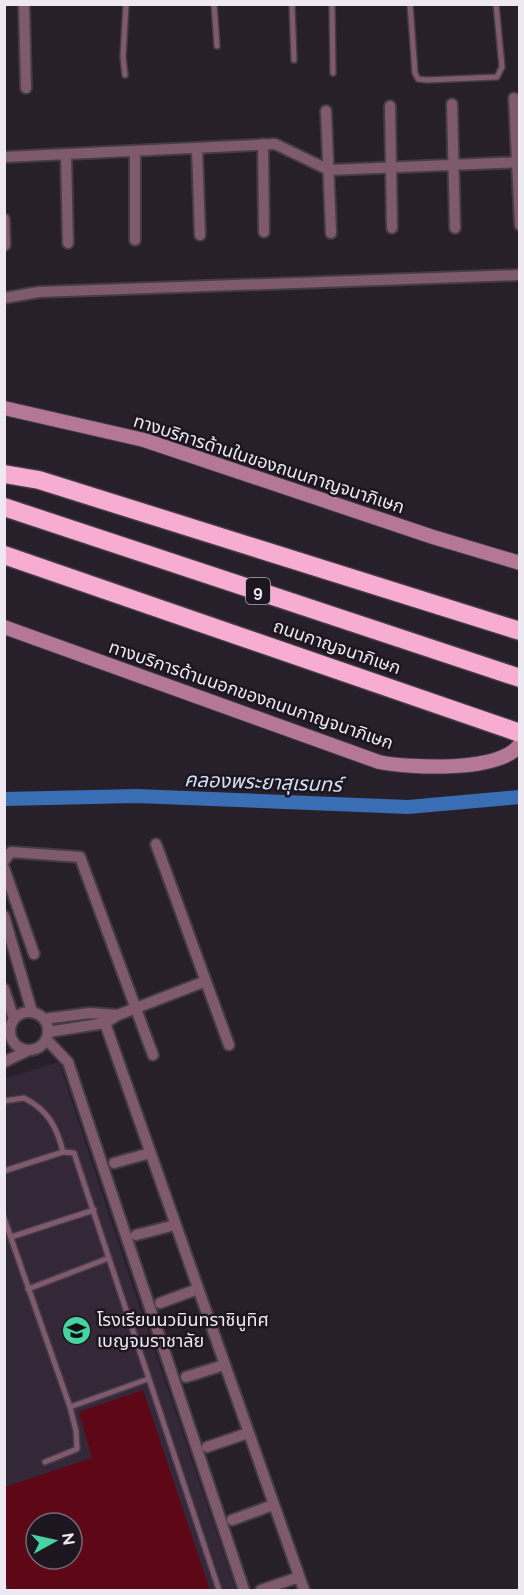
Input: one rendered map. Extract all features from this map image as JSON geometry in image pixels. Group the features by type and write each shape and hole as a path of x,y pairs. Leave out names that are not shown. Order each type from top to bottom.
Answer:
{"highway":[{"path":"4,474 50,484 519,631"},
{"name":"ถนนกาญจนาภิเษก","path":"4,507 516,676"},
{"name":"ถนนกาญจนาภิเษก","path":"4,555 519,733"}],"main road":[{"name":"ทางบริการด้านในของถนนกาญจนาภิเษก","path":"4,408 144,440 433,537 519,563"},
{"name":"ทางบริการด้านนอกของถนนกาญจนาภิเษก","path":"4,627 379,762 410,768 467,764 504,759 515,752 519,744"}],"street":[{"path":"24,4 26,88"},
{"path":"514,98 519,225"},
{"path":"452,104 455,228"},
{"path":"390,106 392,228"},
{"path":"326,111 331,233"},
{"path":"263,144 264,232"},
{"path":"4,157 275,144 329,170 518,162"},
{"path":"197,148 200,235"},
{"path":"135,151 135,240"},
{"path":"66,155 68,243"},
{"path":"4,219 5,245"},
{"path":"4,298 39,292 321,280 519,275"},
{"path":"156,844 229,1046"},
{"path":"4,861 11,852 80,857 153,1055"},
{"path":"4,868 34,954"},
{"path":"4,916 32,1012"},
{"path":"4,1062 39,1047 47,1036 105,1023 118,1015 206,981"},
{"path":"4,989 14,1019"},
{"path":"29,1050 18,1047 7,1035 14,1019 22,1013 32,1012 44,1019 90,1013 118,1015"},
{"path":"44,1019 47,1036 68,1062 244,1590"},
{"path":"105,1023 304,1590"},
{"path":"114,1163 150,1153"},
{"path":"136,1235 176,1225"},
{"path":"160,1303 198,1288"},
{"path":"186,1377 224,1365"},
{"path":"207,1447 248,1433"},
{"path":"232,1520 273,1505"},
{"path":"261,1590 299,1577"}],"lane":[{"path":"125,75 123,57 126,4"},
{"path":"214,4 217,46"},
{"path":"292,4 294,60"},
{"path":"332,4 333,73"},
{"path":"410,4 415,73 418,79 427,80 497,77 502,67 496,4"},
{"path":"4,1101 24,1098 48,1113 59,1135 63,1152"},
{"path":"4,1171 63,1152 74,1153 219,1590"},
{"path":"11,1238 94,1210"},
{"path":"4,1218 76,1431 77,1449 45,1462"},
{"path":"28,1289 110,1258"},
{"path":"69,1407 148,1379"}],"shaded area":[{"name":"โรงเรียนนวมินทราชินูทิศ เบญจมราชาลัย","path":"59,1062 236,1590 5,1590 4,1079"},
{"path":"143,1390 210,1590 9,1590 4,1578 5,1487 92,1458 79,1412"}],"waterway":[{"name":"คลองพระยาสุเรนทร์","path":"4,799 136,796 408,807 520,797"}],"place":[{"name":"โรงเรียนนวมินทราชินูทิศ เบญจมราชาลัย","path":"76,1330"}]}
